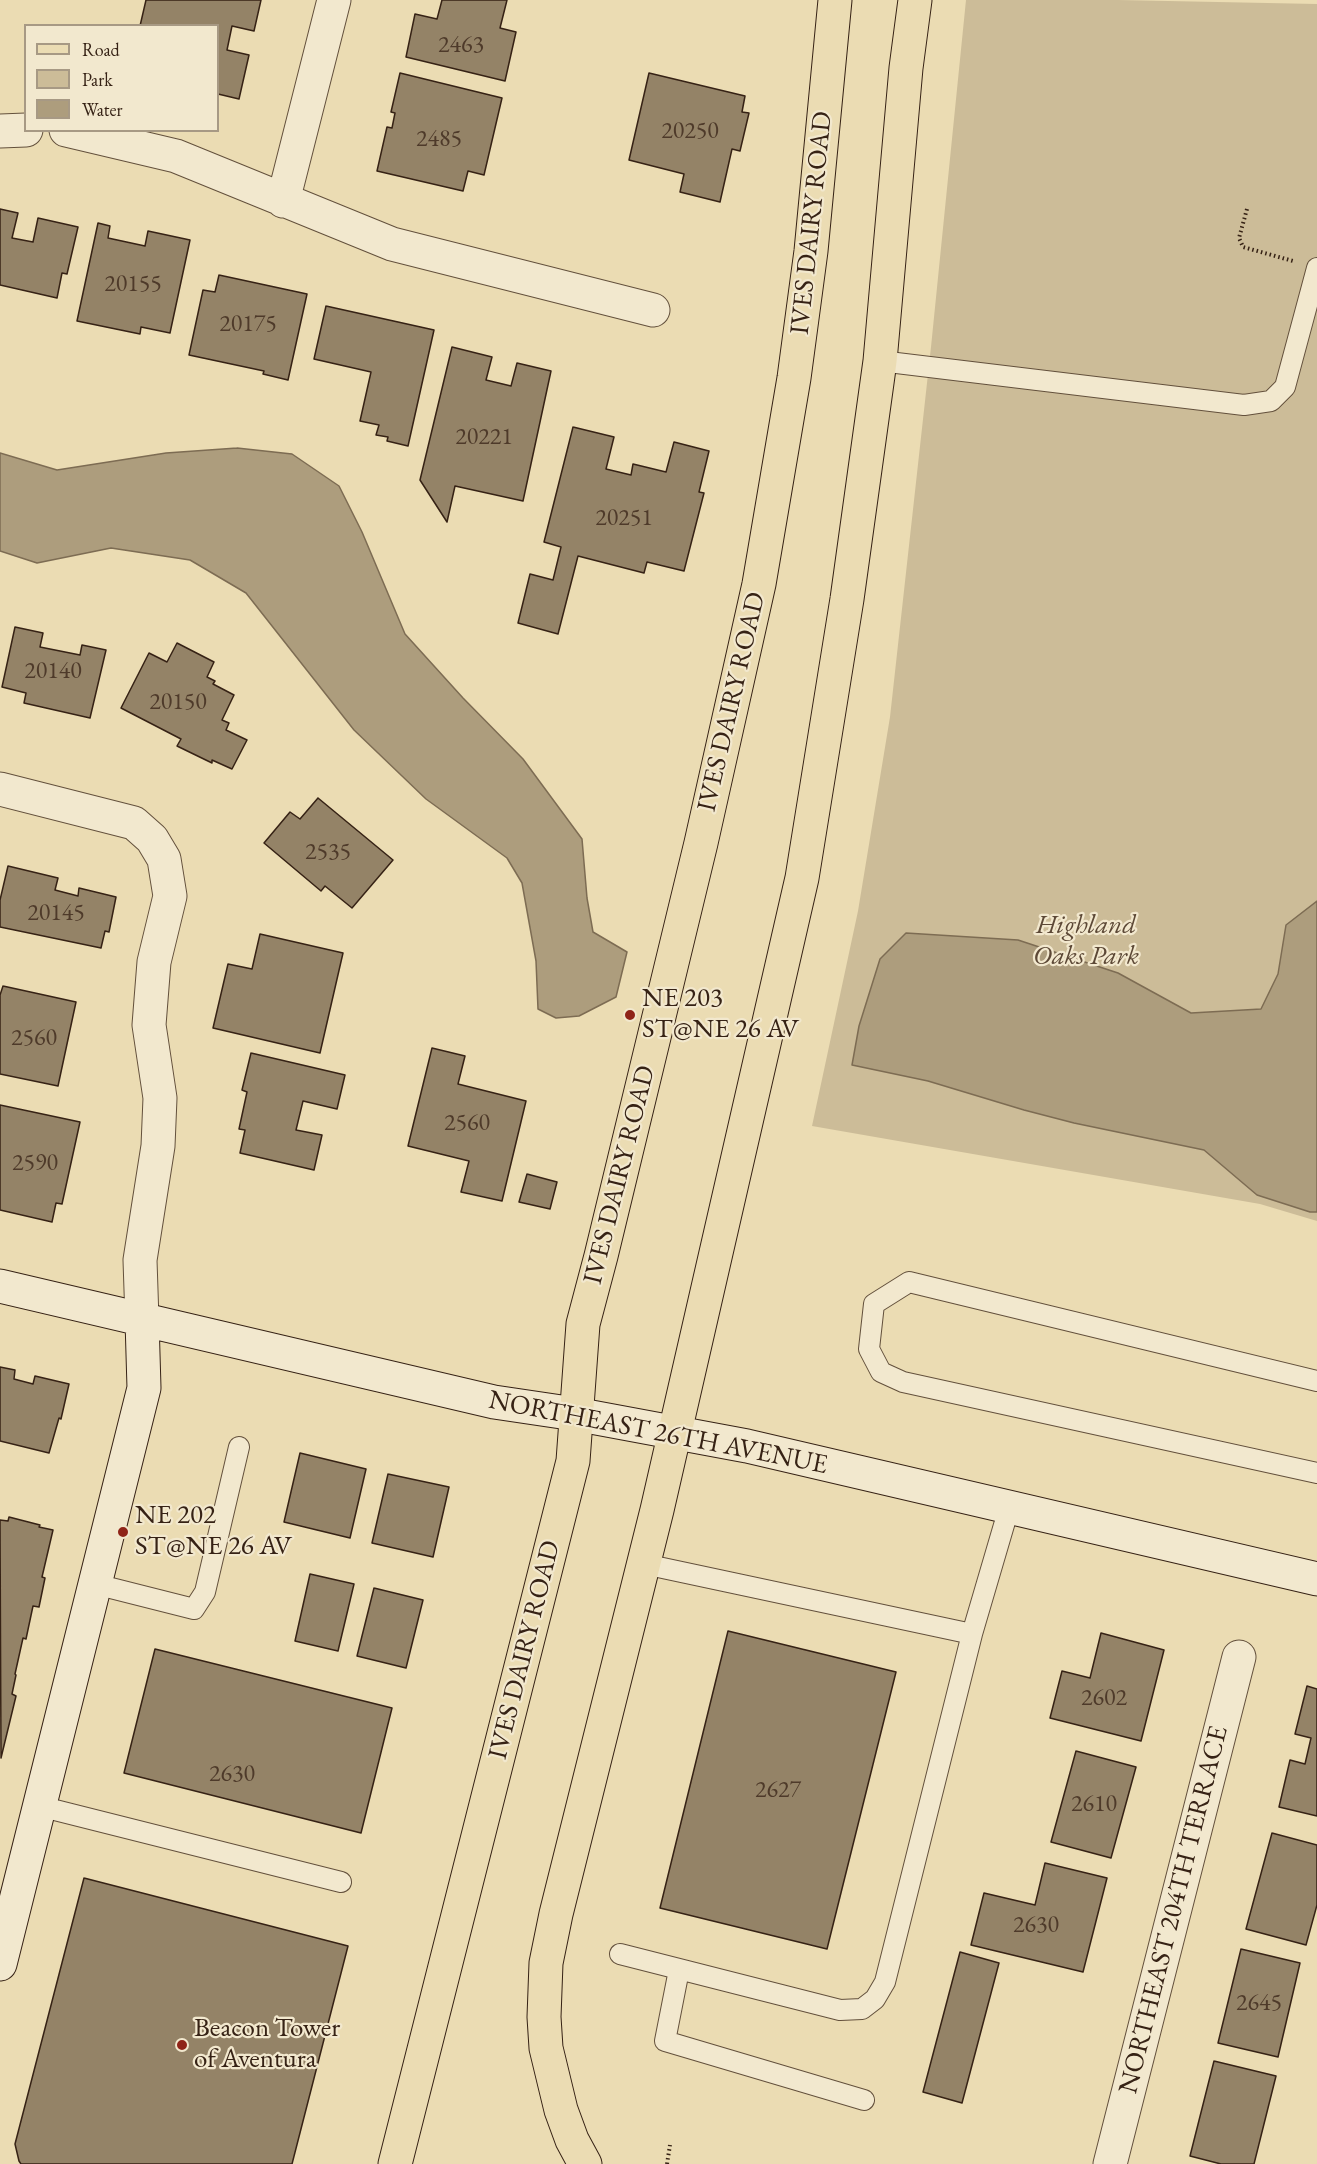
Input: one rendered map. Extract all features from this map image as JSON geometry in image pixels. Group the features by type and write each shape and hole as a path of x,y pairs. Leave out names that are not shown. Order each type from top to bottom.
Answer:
{"main road":[{"name":"IVES DAIRY ROAD","path":"395,2164 573,1461 583,1324 706,820 742,662 771,519 794,378 810,261 835,0"},
{"path":"585,2164 572,2140 561,2110 546,2048 544,2016 546,1963 556,1914 644,1564 802,878 847,599 880,361 906,68 915,0"}],"street":[{"path":"283,201 334,0"},
{"path":"0,131 24,130"},
{"path":"74,132 176,156 392,244 653,310"},
{"path":"0,789 134,823 152,839 164,860 170,896 154,962 149,1025 160,1098 158,1146 140,1260 144,1388 0,1964"},
{"name":"NORTHEAST 26TH AVENUE","path":"0,1286 494,1402 575,1414 747,1446 1317,1579"},
{"name":"NORTHEAST 204TH TERRACE","path":"1110,2164 1239,1657"}],"lane":[{"path":"880,361 1244,405 1271,401 1285,387 1317,268"},
{"path":"1317,1381 909,1282 874,1304 869,1349 881,1372 903,1382 1317,1473"},
{"path":"95,1584 194,1609 205,1592 239,1447"},
{"path":"620,1954 840,2010 862,2009 875,2000 885,1982 972,1634 1009,1508"},
{"path":"644,1564 972,1634"},
{"path":"39,1806 341,1882"},
{"path":"679,1970 665,2041 864,2100"}],"path":[{"path":"1247,208 1239,238 1243,247 1296,261"},
{"path":"667,2164 670,2145"}],"green space":[{"name":"Highland Oaks Park","path":"966,0 1317,4 1317,1221 1260,1204 812,1126 858,911 890,717"}],"water":[{"path":"237,448 292,454 339,486 362,532 405,634 523,759 582,839 587,898 593,932 627,952 616,997 579,1016 556,1018 538,1009 536,961 522,883 507,858 426,799 354,730 246,593 190,560 111,548 37,563 0,551 0,453 57,470 166,453"},
{"path":"1317,901 1317,1212 1310,1212 1257,1195 1204,1150 1074,1123 928,1081 852,1065 859,1026 880,959 906,933 1018,940 1118,973 1191,1013 1261,1009 1278,974 1286,925"}],"building":[{"path":"146,0 261,0 254,31 232,26 227,50 249,55 239,99 219,94 219,24 140,24"},
{"path":"442,0 507,0 500,28 516,32 505,81 406,57 415,14 437,19"},
{"path":"400,73 502,98 484,175 468,171 463,191 377,171 387,127 392,128 395,113 391,112"},
{"path":"649,73 745,96 742,112 749,113 740,151 732,149 720,202 680,192 684,174 629,160"},
{"path":"0,209 18,213 12,238 33,242 38,218 78,227 67,274 62,273 57,298 0,285"},
{"path":"98,223 110,226 108,238 145,246 148,231 190,240 170,333 141,327 140,334 77,321"},
{"path":"219,275 307,294 288,380 263,374 264,371 189,355 203,290 215,292"},
{"path":"326,306 434,330 408,446 387,441 388,437 376,435 379,425 360,421 371,372 314,359"},
{"path":"452,347 492,357 486,380 511,386 517,363 551,371 523,501 455,486 447,522 420,480"},
{"path":"573,427 614,437 606,469 631,475 633,464 666,472 674,442 709,451 699,492 704,493 684,571 647,562 644,573 578,556 558,634 518,623 530,574 553,580 561,547 544,542"},
{"path":"15,627 43,633 40,647 80,655 82,645 106,650 90,718 24,703 26,693 2,687"},
{"path":"177,643 214,662 207,677 215,681 213,684 234,695 222,720 229,723 226,730 247,740 232,769 212,760 212,763 177,746 181,739 121,708 149,653 167,662"},
{"path":"318,798 393,860 352,908 325,886 321,891 264,843 290,812 300,819"},
{"path":"8,866 58,878 55,890 78,896 79,888 116,897 109,932 105,931 101,948 0,927 0,900"},
{"path":"260,934 343,953 320,1053 213,1028 228,964 252,969"},
{"path":"3,986 76,1002 58,1086 0,1074 0,995"},
{"path":"432,1048 465,1056 458,1084 526,1101 502,1201 461,1192 469,1161 408,1146"},
{"path":"251,1053 345,1075 337,1109 303,1101 296,1130 322,1135 314,1170 240,1153 245,1130 239,1129 247,1092 242,1090"},
{"path":"0,1105 80,1122 62,1204 56,1203 52,1222 0,1210"},
{"path":"527,1174 557,1182 550,1209 519,1202"},
{"path":"0,1367 15,1370 14,1379 33,1384 35,1376 69,1384 61,1419 59,1418 49,1453 0,1441"},
{"path":"300,1453 366,1469 350,1538 284,1522"},
{"path":"388,1474 449,1487 433,1557 372,1543"},
{"path":"9,1517 53,1530 42,1577 45,1578 39,1607 33,1606 26,1639 23,1638 12,1694 16,1696 1,1758 0,1520 8,1521"},
{"path":"310,1574 354,1584 338,1651 295,1641"},
{"path":"374,1588 423,1600 406,1668 357,1656"},
{"path":"728,1631 896,1672 827,1949 660,1908"},
{"path":"1101,1633 1164,1650 1141,1741 1050,1718 1062,1671 1090,1678"},
{"path":"155,1649 392,1708 361,1833 124,1773"},
{"path":"1307,1686 1317,1689 1317,1816 1279,1807 1290,1760 1305,1764 1311,1738 1295,1734"},
{"path":"1076,1751 1136,1767 1111,1858 1051,1842"},
{"path":"1272,1833 1317,1845 1317,1905 1306,1945 1246,1929"},
{"path":"1045,1863 1107,1878 1083,1972 971,1945 984,1893 1035,1905"},
{"name":"Beacon Tower of Aventura","path":"84,1878 348,1946 292,2164 21,2164 15,2144"},
{"path":"1241,1949 1300,1963 1278,2057 1218,2043"},
{"path":"960,1952 999,1963 962,2103 923,2092"},
{"path":"1214,2061 1276,2076 1254,2164 1221,2164 1190,2156"}],"place":[{"name":"NE 203 ST@NE 26 AV","path":"630,1015"},
{"name":"NE 202 ST@NE 26 AV","path":"123,1532"},
{"name":"Beacon Tower of Aventura","path":"182,2045"}]}
